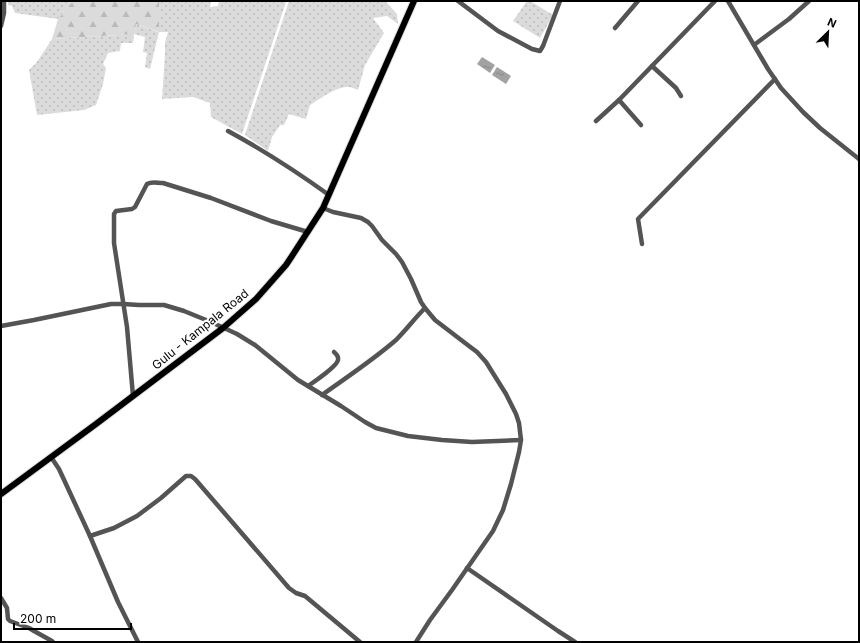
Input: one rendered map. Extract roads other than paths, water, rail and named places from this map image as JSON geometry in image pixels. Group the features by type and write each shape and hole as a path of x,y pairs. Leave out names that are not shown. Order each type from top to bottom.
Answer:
{"main road":[{"name":"Gulu - Kampala Road","path":"1,494 223,328 251,304 266,288 292,256 323,208 414,1"}],"street":[{"path":"1,26 4,13 4,1"},
{"path":"458,1 498,31 540,52 560,1"},
{"path":"615,28 638,1"},
{"path":"596,121 619,100 715,1"},
{"path":"728,1 774,79 781,88 820,128 859,160"},
{"path":"754,45 789,19 809,1"},
{"path":"652,66 676,88 681,96"},
{"path":"642,244 638,219 774,79"},
{"path":"619,100 641,125"},
{"path":"228,131 278,160 329,195"},
{"path":"133,396 127,327 114,243 114,214 116,211 132,209 135,207 147,184 150,182 163,183 211,198 271,221 308,232"},
{"path":"323,208 337,213 361,218 372,226 382,240 402,262 425,308 435,320 477,352 486,362 506,394 519,423 521,440 519,452 503,510 493,531 416,642"},
{"path":"1,326 111,304 139,306 164,305 193,314 255,345 298,380 376,428 408,436 442,440 472,442 521,440"},
{"path":"322,395 387,348 425,308"},
{"path":"308,386 337,364 338,357 334,352"},
{"path":"51,457 59,470 90,536 118,602 138,642"},
{"path":"90,536 114,528 137,516 161,498 186,476 191,476 289,588 296,593 305,596 360,642"},
{"path":"467,568 575,642"},
{"path":"1,598 7,608 8,619 10,621 30,628 53,642"}],"water":[{"path":"482,57 495,65 490,73 477,64"},
{"path":"497,67 511,76 506,84 492,75"}]}
